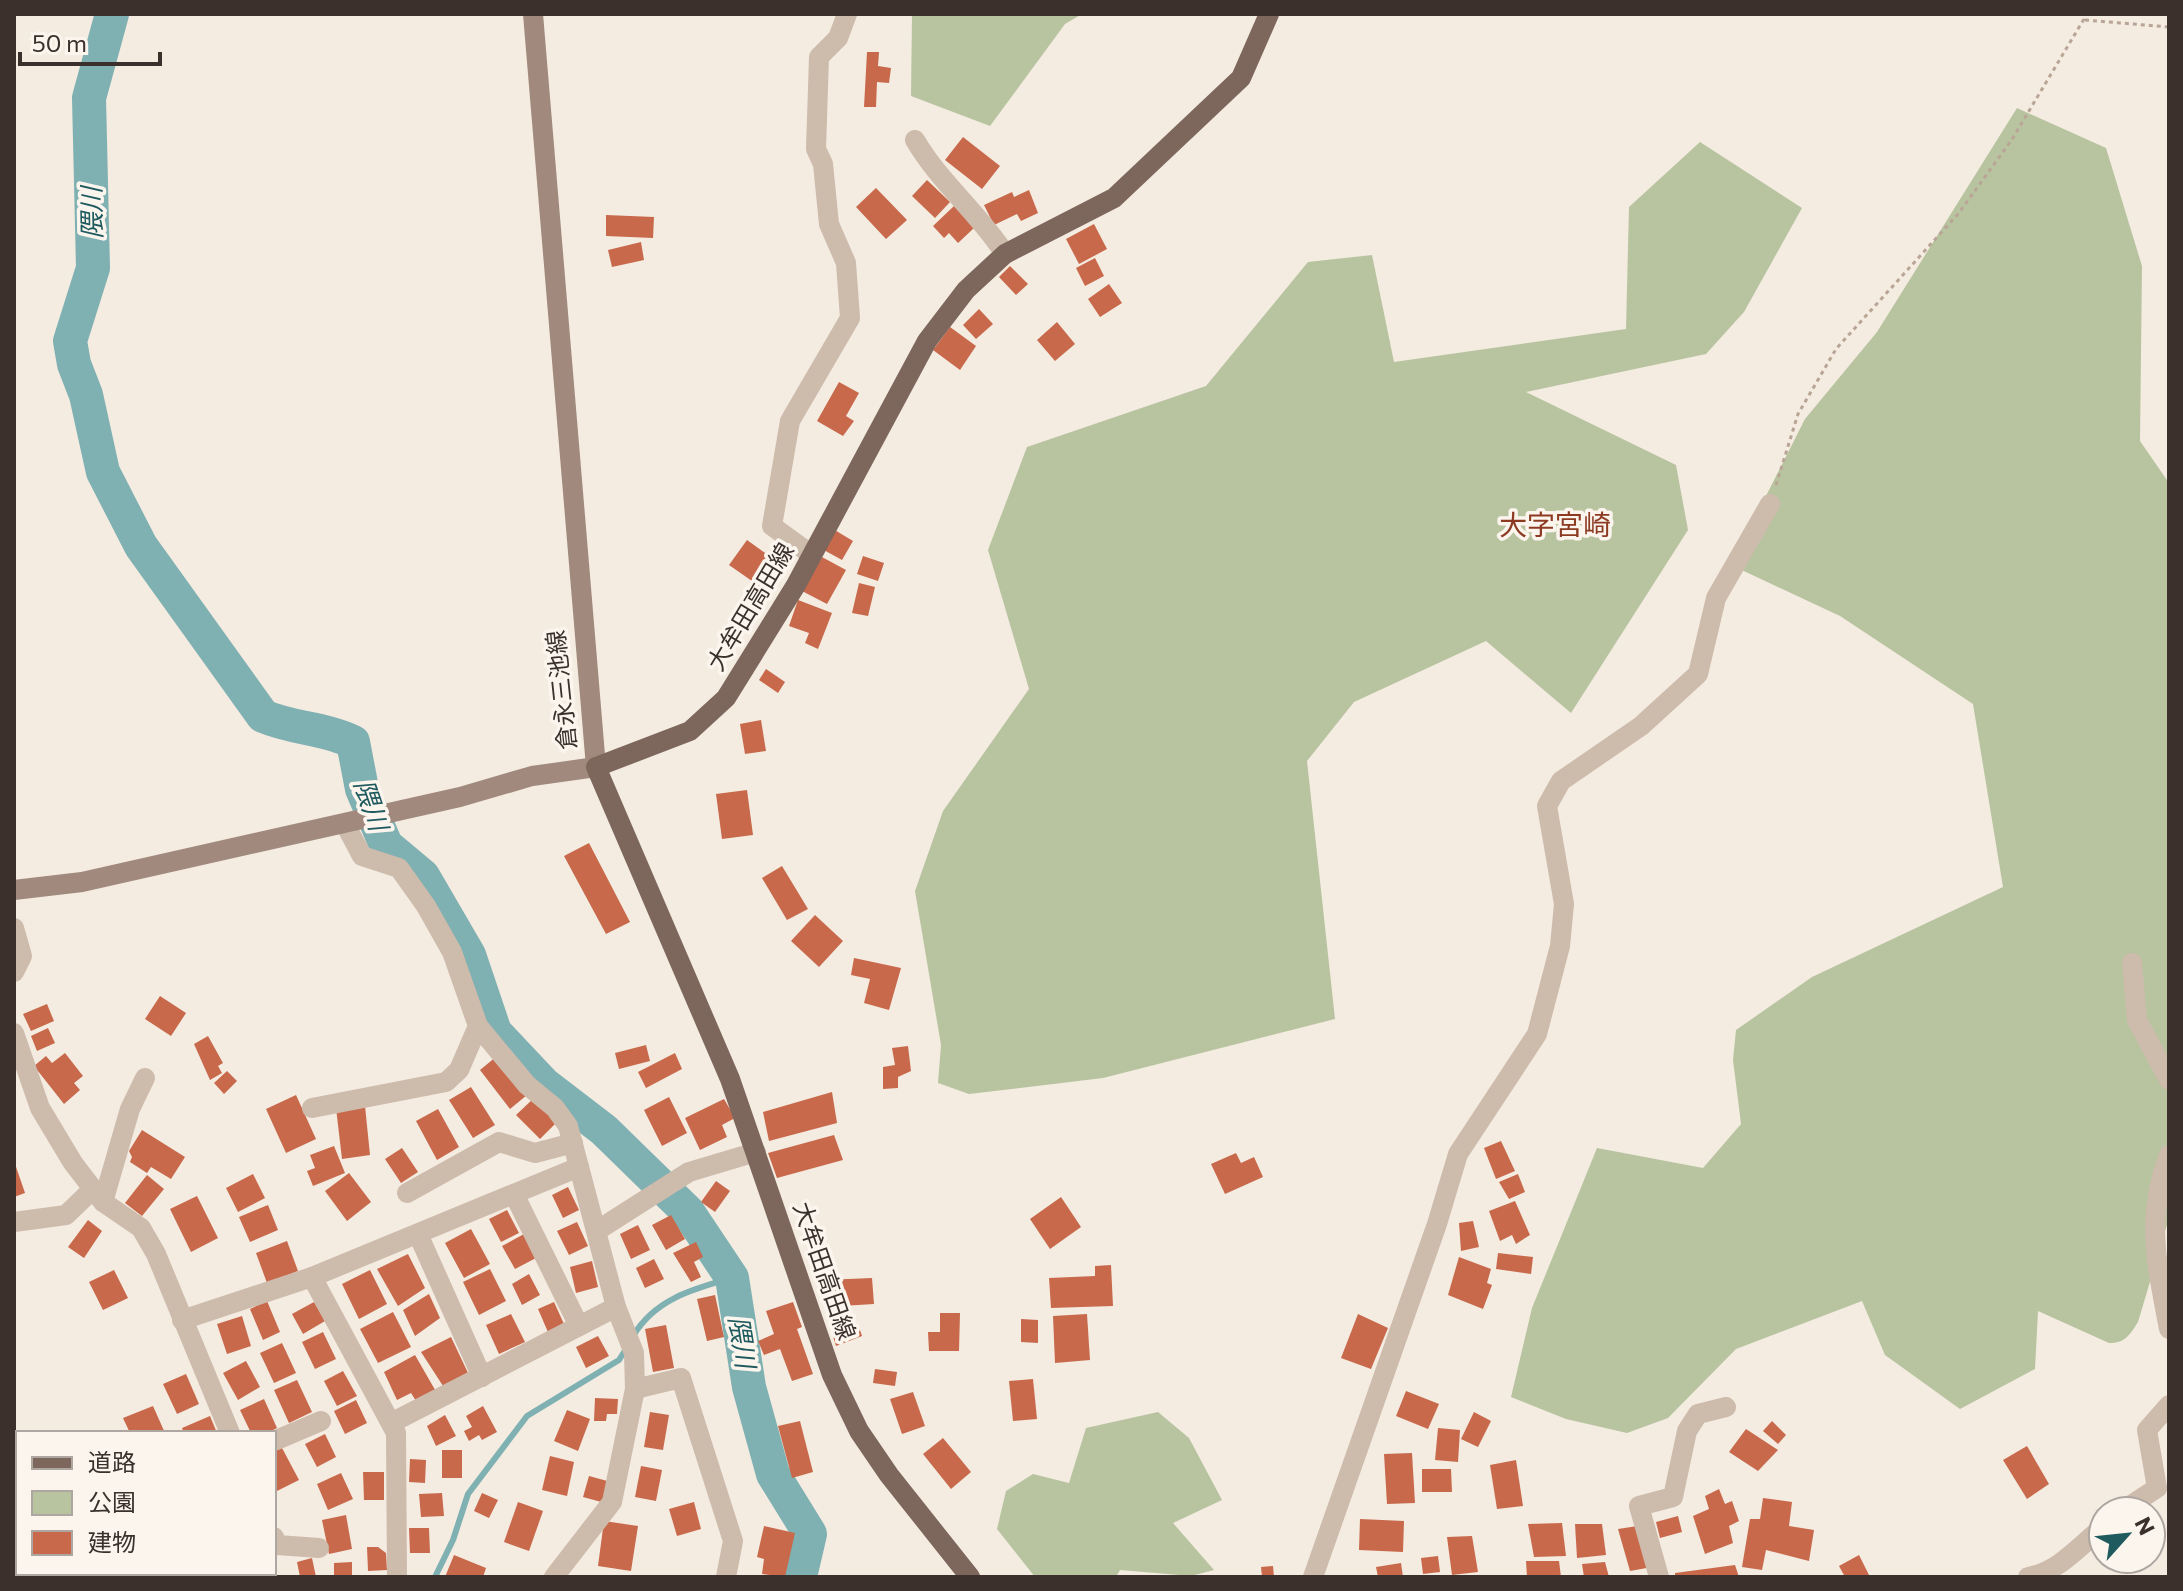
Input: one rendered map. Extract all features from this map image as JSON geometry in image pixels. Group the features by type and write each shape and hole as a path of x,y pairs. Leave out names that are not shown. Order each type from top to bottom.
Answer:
{"main road":[{"name":"倉永三池線","path":"14,890 82,882 413,808 532,776 596,767 533,14"},
{"name":"大牟田高田線","path":"970,1577 889,1475 859,1431 832,1375 730,1079 596,767 690,731 726,698 764,642 927,341 966,290 1005,254 1114,198 1241,78 1269,14"}],"street":[{"path":"812,555 772,526 790,421 850,318 846,263 829,224 823,164 816,149 819,57 838,38 847,14"},
{"path":"915,140 930,166 990,231 1005,254"},
{"path":"1313,1577 1437,1224 1458,1154 1537,1034 1560,946 1564,904 1547,806 1561,781 1641,726 1698,674 1716,598 1770,504"},
{"path":"345,824 362,856 399,868 426,906 452,952 478,1026 527,1085 555,1108 568,1126 616,1307 630,1342 635,1389 612,1502 554,1577"},
{"path":"14,928 22,956 14,972"},
{"path":"2132,963 2137,1020 2169,1080"},
{"path":"312,1108 446,1082 459,1070 478,1026"},
{"path":"14,1033 40,1108 73,1163 98,1195 141,1228 156,1254 229,1431"},
{"path":"14,1222 66,1215 98,1195 145,1078"},
{"path":"407,1193 499,1142 535,1153 573,1143"},
{"path":"598,1230 689,1172 756,1152"},
{"path":"2169,1155 2156,1196 2153,1239 2169,1329"},
{"path":"182,1320 312,1277 579,1167"},
{"path":"514,1194 579,1326"},
{"path":"418,1234 482,1377"},
{"path":"312,1277 396,1433 397,1577"},
{"path":"391,1423 616,1307"},
{"path":"635,1389 681,1378 733,1541 726,1577"},
{"path":"2146,1495 2157,1488 2147,1430 2169,1405"},
{"path":"1659,1577 1639,1506 1673,1497 1687,1431 1698,1414 1726,1407"},
{"path":"276,1440 321,1421"},
{"path":"2028,1577 2042,1575 2087,1541"},
{"path":"276,1542 277,1545 319,1548"}],"path":[{"path":"1770,504 1798,414 1836,349 1958,214 2011,141 2083,17 2169,27"}],"green space":[{"path":"912,14 1082,14 1065,24 990,126 911,96"},
{"path":"2017,108 2106,148 2142,266 2140,441 2169,483 2169,1218 2138,1322 2126,1338 2109,1343 2038,1311 2035,1369 1960,1409 1885,1355 1862,1301 1736,1349 1668,1418 1627,1433 1566,1419 1511,1397 1532,1308 1597,1148 1703,1168 1741,1124 1733,1060 1736,1030 1812,977 2003,887 1973,704 1840,616 1731,565 1805,419 1877,332"},
{"path":"1700,142 1802,208 1744,312 1706,354 1526,392 1676,465 1688,530 1571,713 1486,641 1354,702 1307,761 1335,1019 1103,1078 969,1094 938,1083 941,1045 915,891 943,811 1029,689 988,550 1027,447 1206,386 1308,262 1372,255 1394,362 1626,329 1629,207"},
{"path":"1158,1412 1189,1438 1222,1500 1173,1523 1214,1570 1191,1576 1120,1570 1116,1577 1035,1577 997,1529 1006,1491 1033,1474 1069,1483 1086,1428"}],"building":[{"path":"867,52 879,52 878,66 891,68 889,83 877,82 876,107 864,107"},
{"path":"963,137 1000,166 982,189 945,160"},
{"path":"927,180 950,202 935,218 912,196"},
{"path":"876,188 907,220 886,239 856,207"},
{"path":"1029,190 1038,213 1021,221 1017,214 994,225 984,205 1012,192 1014,197"},
{"path":"954,206 974,228 958,243 949,233 944,238 933,226"},
{"path":"606,215 654,217 653,238 606,236"},
{"path":"1094,224 1107,249 1079,264 1066,239"},
{"path":"641,242 644,260 612,267 608,250"},
{"path":"1095,258 1104,276 1085,286 1076,268"},
{"path":"1010,266 1028,284 1016,295 999,277"},
{"path":"1109,284 1122,303 1100,317 1088,299"},
{"path":"979,309 993,324 976,339 963,325"},
{"path":"1057,322 1075,344 1055,361 1037,340"},
{"path":"950,327 976,346 960,370 933,350"},
{"path":"839,382 859,393 846,416 854,421 843,436 817,421"},
{"path":"833,529 853,541 842,560 822,549"},
{"path":"747,540 779,563 762,588 729,565"},
{"path":"820,556 846,570 827,604 802,591"},
{"path":"863,556 884,563 878,581 857,574"},
{"path":"859,583 875,587 868,616 852,613"},
{"path":"798,600 832,613 818,649 805,643 809,633 789,626"},
{"path":"766,669 785,682 778,693 759,680"},
{"path":"761,720 766,751 745,754 740,724"},
{"path":"747,790 753,835 722,839 716,794"},
{"path":"589,843 630,922 606,934 564,856"},
{"path":"782,866 808,909 787,920 762,878"},
{"path":"815,915 843,941 819,967 791,941"},
{"path":"854,958 901,968 889,1010 864,1003 870,979 851,975"},
{"path":"160,996 186,1013 171,1036 145,1019"},
{"path":"47,1004 54,1021 31,1031 23,1014"},
{"path":"48,1028 55,1043 37,1051 31,1036"},
{"path":"208,1036 223,1063 218,1066 222,1073 210,1080 194,1044"},
{"path":"646,1045 650,1061 619,1069 615,1053"},
{"path":"908,1046 911,1071 898,1077 898,1088 883,1089 883,1067 895,1065 892,1048"},
{"path":"65,1053 83,1076 74,1083 80,1090 64,1104 34,1066 46,1056 52,1063"},
{"path":"675,1053 682,1069 646,1088 638,1072"},
{"path":"497,1056 527,1095 510,1109 480,1070"},
{"path":"227,1071 237,1081 224,1094 214,1083"},
{"path":"471,1087 495,1125 473,1138 449,1100"},
{"path":"832,1092 837,1123 769,1141 763,1112"},
{"path":"296,1095 316,1139 286,1153 266,1109"},
{"path":"669,1097 687,1133 662,1146 644,1110"},
{"path":"534,1098 557,1122 540,1139 516,1115"},
{"path":"724,1099 735,1118 722,1125 727,1137 700,1150 685,1118"},
{"path":"365,1106 370,1155 342,1159 336,1108"},
{"path":"438,1109 459,1147 437,1160 416,1121"},
{"path":"142,1130 185,1157 171,1179 151,1167 147,1173 130,1162 132,1157 129,1151"},
{"path":"834,1135 843,1160 777,1178 768,1153"},
{"path":"1501,1141 1515,1171 1496,1179 1484,1148"},
{"path":"334,1146 345,1173 313,1186 307,1171 315,1168 310,1155"},
{"path":"402,1148 418,1172 401,1183 385,1159"},
{"path":"1236,1153 1241,1163 1254,1157 1263,1177 1225,1194 1211,1164"},
{"path":"14,1161 25,1193 14,1197"},
{"path":"349,1173 371,1202 347,1221 325,1191"},
{"path":"253,1174 265,1198 238,1212 226,1188"},
{"path":"1518,1174 1525,1192 1509,1199 1499,1182"},
{"path":"147,1175 164,1189 142,1216 125,1203"},
{"path":"716,1181 730,1191 715,1212 701,1202"},
{"path":"568,1187 579,1210 563,1218 552,1195"},
{"path":"197,1196 218,1238 191,1252 170,1209"},
{"path":"1061,1197 1081,1227 1050,1249 1030,1219"},
{"path":"1515,1201 1530,1235 1516,1244 1512,1235 1500,1241 1489,1211"},
{"path":"268,1205 278,1230 250,1242 239,1217"},
{"path":"507,1210 519,1233 501,1242 489,1219"},
{"path":"671,1215 685,1239 666,1250 652,1225"},
{"path":"88,1220 102,1231 84,1258 68,1247"},
{"path":"1473,1221 1479,1247 1461,1251 1459,1223"},
{"path":"577,1222 588,1246 569,1255 557,1231"},
{"path":"638,1225 650,1250 631,1259 620,1234"},
{"path":"471,1229 490,1264 464,1278 445,1243"},
{"path":"524,1234 536,1258 515,1269 502,1246"},
{"path":"287,1241 298,1271 267,1283 256,1253"},
{"path":"696,1242 703,1257 694,1262 701,1277 691,1282 673,1253"},
{"path":"1498,1253 1533,1257 1531,1274 1496,1269"},
{"path":"408,1254 425,1288 398,1306 377,1269"},
{"path":"1459,1257 1491,1269 1487,1283 1492,1285 1483,1309 1448,1295"},
{"path":"654,1259 664,1279 645,1288 636,1268"},
{"path":"592,1261 598,1287 576,1293 570,1267"},
{"path":"1111,1265 1113,1306 1051,1308 1049,1278 1095,1276 1095,1266"},
{"path":"490,1269 506,1301 479,1315 463,1282"},
{"path":"114,1270 128,1298 103,1310 89,1282"},
{"path":"370,1270 387,1304 359,1319 342,1284"},
{"path":"529,1274 540,1295 522,1305 512,1284"},
{"path":"872,1278 874,1304 825,1307 824,1280"},
{"path":"429,1294 440,1318 415,1336 403,1310"},
{"path":"715,1295 724,1337 707,1341 697,1299"},
{"path":"267,1301 280,1332 263,1340 250,1309"},
{"path":"314,1302 325,1321 303,1334 292,1314"},
{"path":"554,1302 564,1324 548,1332 538,1309"},
{"path":"793,1302 802,1327 797,1329 813,1374 792,1381 780,1349 764,1355 758,1341 774,1334 766,1311"},
{"path":"393,1312 411,1347 378,1363 360,1329"},
{"path":"940,1313 960,1313 959,1351 929,1351 928,1332 940,1332"},
{"path":"511,1314 525,1342 499,1354 486,1325"},
{"path":"1087,1314 1090,1360 1055,1363 1053,1316"},
{"path":"1358,1314 1388,1328 1371,1369 1341,1358"},
{"path":"242,1316 251,1346 227,1354 217,1324"},
{"path":"1021,1319 1038,1320 1038,1343 1021,1342"},
{"path":"858,1324 862,1336 836,1346 832,1333"},
{"path":"666,1325 674,1368 653,1372 645,1329"},
{"path":"323,1332 336,1359 315,1369 302,1342"},
{"path":"598,1336 609,1356 586,1368 576,1347"},
{"path":"451,1337 469,1375 445,1389 421,1352"},
{"path":"282,1343 296,1373 274,1383 260,1353"},
{"path":"415,1355 438,1395 418,1404 411,1393 397,1400 384,1372"},
{"path":"246,1361 260,1387 238,1400 223,1373"},
{"path":"875,1369 897,1372 895,1386 873,1383"},
{"path":"343,1371 357,1396 337,1406 324,1381"},
{"path":"186,1374 199,1404 177,1414 163,1384"},
{"path":"1033,1379 1037,1419 1013,1421 1009,1381"},
{"path":"297,1380 312,1412 289,1423 274,1390"},
{"path":"1406,1391 1439,1404 1428,1429 1396,1416"},
{"path":"913,1392 925,1426 902,1434 890,1399"},
{"path":"595,1398 618,1399 617,1414 607,1414 606,1421 594,1421"},
{"path":"264,1399 277,1428 250,1431 240,1410"},
{"path":"356,1400 367,1423 345,1434 334,1411"},
{"path":"153,1406 164,1431 129,1431 123,1418"},
{"path":"483,1406 497,1432 482,1440 479,1435 469,1441 464,1431 472,1427 466,1416"},
{"path":"567,1410 590,1419 578,1451 554,1441"},
{"path":"650,1412 669,1415 663,1450 644,1447"},
{"path":"1474,1412 1491,1421 1478,1447 1461,1439"},
{"path":"445,1415 456,1436 436,1446 427,1426"},
{"path":"210,1416 216,1431 183,1431 182,1428"},
{"path":"800,1421 813,1472 792,1478 778,1426"},
{"path":"1772,1421 1786,1435 1778,1444 1763,1431"},
{"path":"1438,1428 1460,1430 1458,1462 1435,1460"},
{"path":"1746,1429 1778,1450 1758,1471 1729,1452"},
{"path":"325,1434 336,1457 317,1467 305,1444"},
{"path":"943,1438 971,1472 951,1489 923,1454"},
{"path":"281,1446 299,1480 277,1491 276,1477 276,1449"},
{"path":"2027,1446 2049,1484 2027,1499 2003,1460"},
{"path":"442,1450 462,1450 462,1478 442,1478"},
{"path":"1412,1453 1415,1503 1387,1504 1384,1454"},
{"path":"550,1456 574,1462 567,1496 542,1490"},
{"path":"410,1459 426,1460 425,1483 409,1482"},
{"path":"1516,1460 1523,1506 1497,1509 1490,1465"},
{"path":"641,1466 662,1470 656,1501 635,1497"},
{"path":"1422,1469 1451,1469 1452,1492 1422,1492"},
{"path":"363,1472 384,1472 384,1500 364,1500"},
{"path":"341,1473 353,1499 328,1510 317,1484"},
{"path":"589,1476 611,1482 605,1503 583,1497"},
{"path":"1719,1489 1725,1504 1732,1501 1739,1521 1729,1526 1733,1543 1705,1554 1693,1516 1709,1509 1705,1496"},
{"path":"442,1493 444,1516 421,1517 419,1494"},
{"path":"482,1493 498,1500 489,1518 474,1511"},
{"path":"1763,1498 1792,1502 1789,1526 1814,1530 1809,1561 1766,1550 1762,1570 1742,1567 1750,1519 1760,1519"},
{"path":"518,1502 543,1511 529,1551 504,1542"},
{"path":"694,1502 701,1529 677,1536 669,1509"},
{"path":"346,1515 352,1549 329,1554 322,1520"},
{"path":"1678,1516 1682,1532 1660,1538 1656,1522"},
{"path":"1360,1519 1404,1521 1403,1552 1359,1550"},
{"path":"604,1521 638,1526 631,1571 598,1566"},
{"path":"1562,1523 1566,1556 1534,1557 1528,1524"},
{"path":"1575,1524 1602,1524 1606,1555 1577,1558"},
{"path":"1644,1525 1658,1566 1630,1571 1618,1529"},
{"path":"764,1526 795,1533 785,1577 762,1574 764,1559 757,1557"},
{"path":"409,1528 429,1528 430,1553 410,1553"},
{"path":"1472,1536 1478,1572 1452,1575 1447,1537"},
{"path":"367,1547 378,1547 386,1553 387,1570 368,1571"},
{"path":"454,1555 486,1568 483,1577 445,1577"},
{"path":"1859,1555 1870,1577 1845,1577 1839,1566"},
{"path":"1438,1556 1440,1572 1423,1574 1421,1558"},
{"path":"312,1558 316,1577 300,1577 297,1562"},
{"path":"1526,1561 1559,1561 1561,1577 1527,1577"},
{"path":"352,1562 352,1577 334,1577 334,1563"},
{"path":"1605,1562 1609,1577 1584,1577 1582,1564"},
{"path":"1401,1563 1403,1577 1378,1577 1376,1567"},
{"path":"1735,1565 1739,1577 1675,1577 1675,1573"},
{"path":"1273,1566 1274,1577 1262,1577 1261,1567"}],"waterway":[{"name":"隈川","path":"112,14 89,98 93,268 70,341 103,472 141,546 263,716 353,742 362,789 386,845 423,876 469,955 495,1032 544,1084 604,1130 688,1212 732,1278 749,1387 773,1474 810,1534 800,1577"},
{"path":"633,1336 642,1323 664,1304 689,1291 732,1278"},
{"path":"435,1577 453,1540 468,1494 527,1416 619,1360 626,1349"}],"district":[{"name":"大字宮崎","path":"1555,525"}]}
